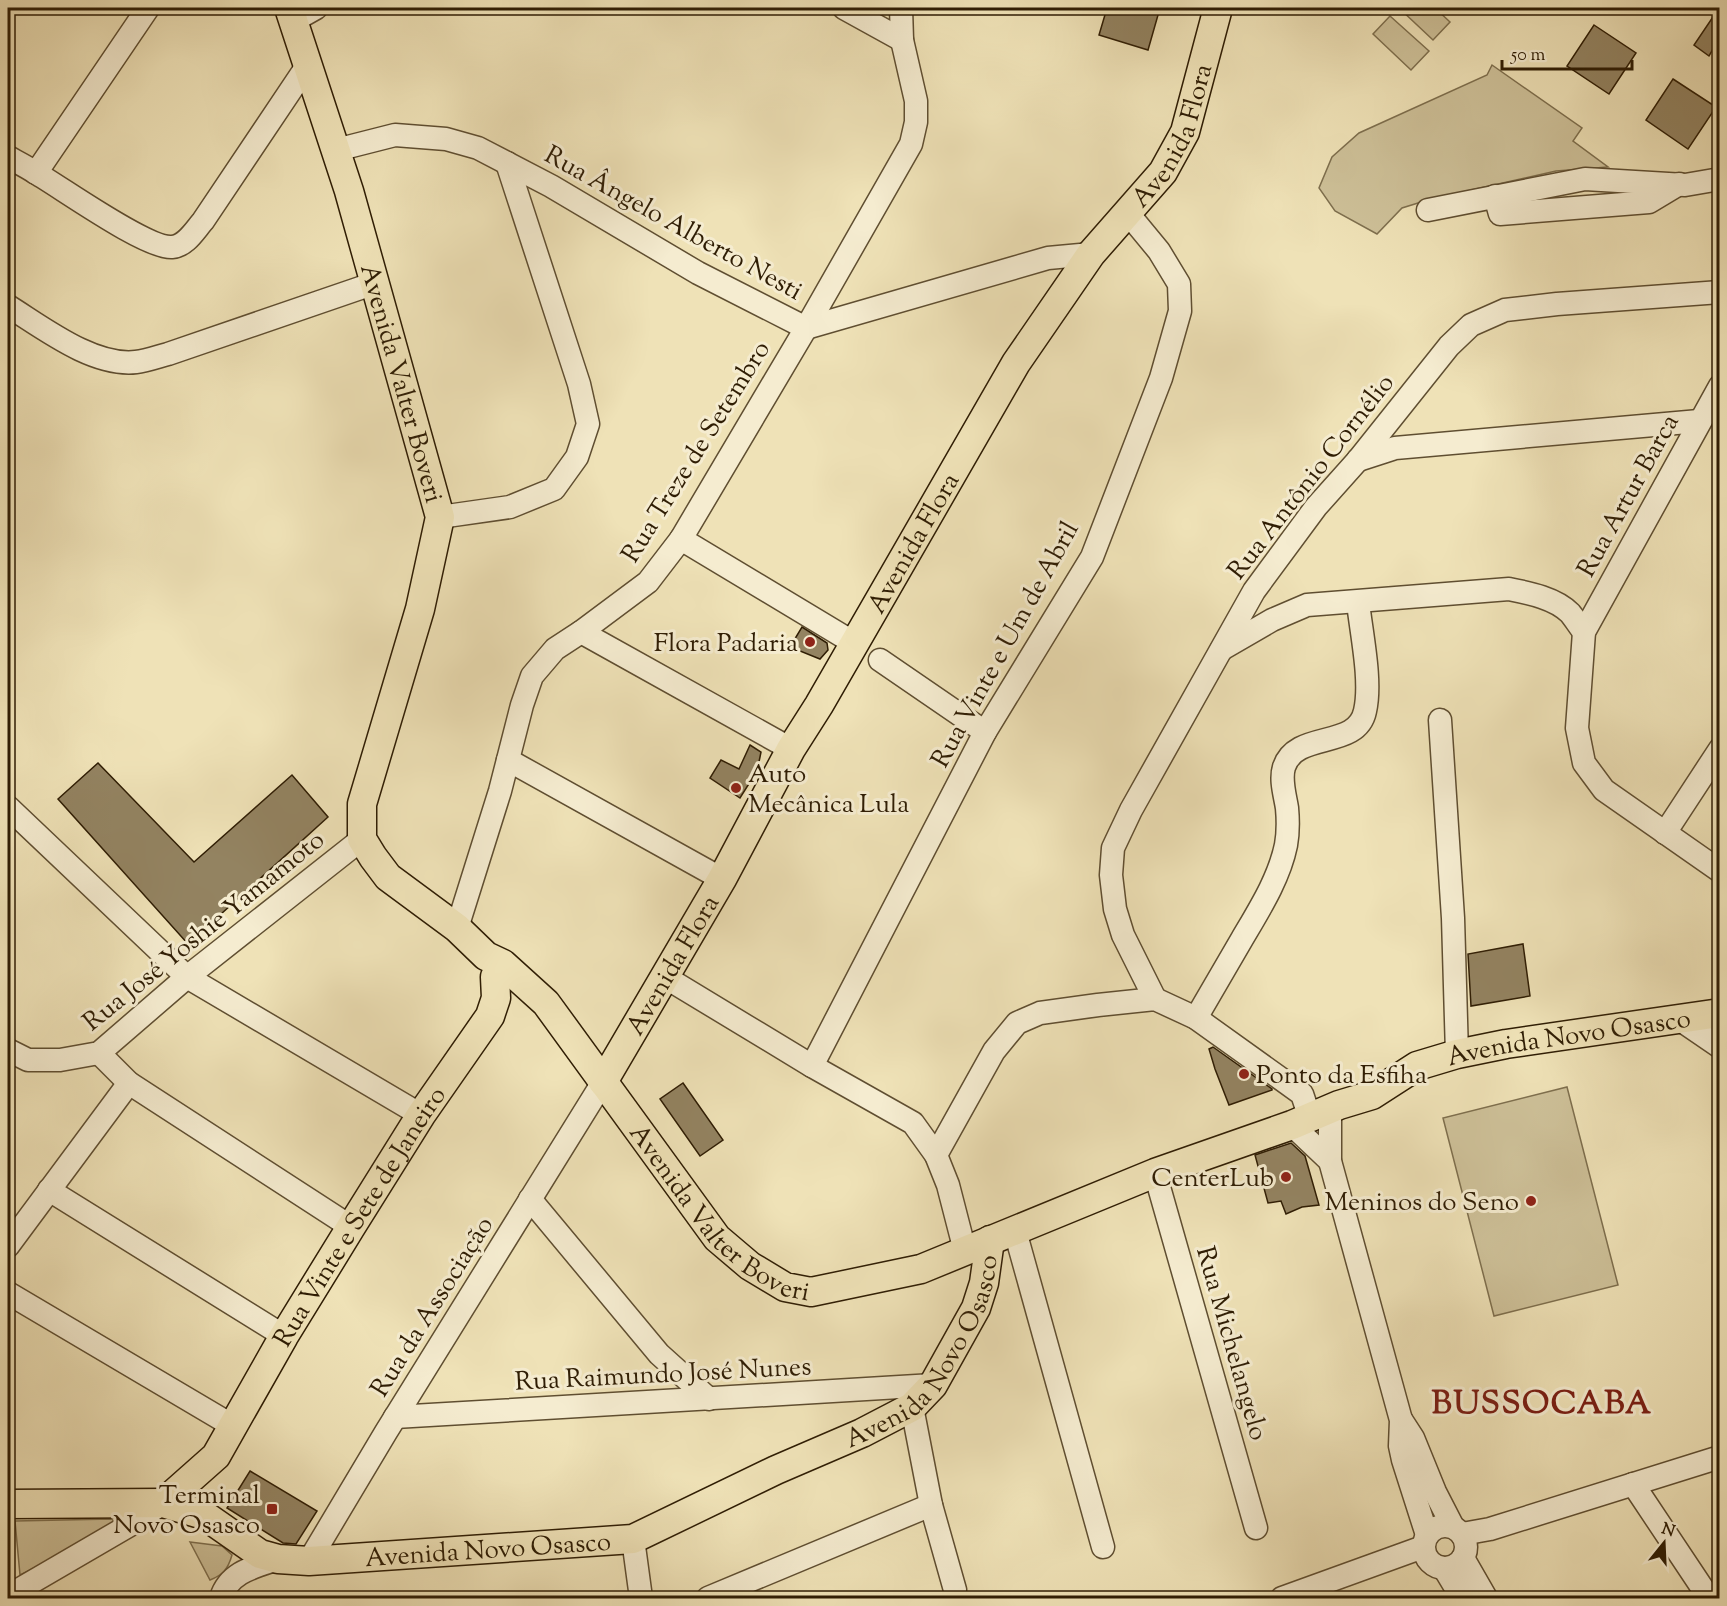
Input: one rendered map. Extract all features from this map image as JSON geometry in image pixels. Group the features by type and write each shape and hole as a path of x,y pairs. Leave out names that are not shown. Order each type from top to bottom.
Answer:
{"main road":[{"name":"Avenida Flora","path":"603,1082 722,879 791,749 819,705 1016,363 1090,254 1163,172 1185,132 1218,8"},
{"name":"Avenida Valter Boveri","path":"299,12 307,66 336,150 440,517 420,609 362,804 362,839 388,877 457,928 490,966 567,1033 717,1238 750,1266 785,1287 811,1292 921,1269 990,1241"},
{"name":"Rua Vinte e Sete de Janeiro","path":"204,1515 216,1456 284,1336 421,1115 490,1016 496,998 490,966"},
{"path":"490,1016 501,1008 533,1002"},
{"name":"Avenida Novo Osasco","path":"8,1504 163,1503 204,1515 260,1554 278,1559 309,1561 488,1547 633,1539 776,1470 862,1433 912,1407 933,1385 976,1308 984,1284 990,1241 1155,1173 1372,1095 1417,1066 1457,1054 1506,1044 1719,1012"},
{"name":"Rua Vinte e Sete de Janeiro","path":"163,1503 216,1456"}],"street":[{"path":"36,172 148,8"},
{"path":"844,8 902,40"},
{"name":"Rua Treze de Setembro","path":"457,928 532,676 555,649 582,632 648,582 681,538 806,328 911,144 916,122 916,101 902,40 901,8"},
{"path":"8,157 126,229 153,243 172,247 186,242 203,221 307,66"},
{"name":"Rua Ângelo Alberto Nesti","path":"336,150 395,135 446,139 478,148 551,186 698,273 806,328 1048,258 1090,254"},
{"path":"440,517 510,507 554,489 577,457 588,424 579,384 507,163"},
{"path":"1428,210 1585,179 1678,184 1719,179"},
{"name":"Rua Vinte e Um de Abril","path":"812,1066 985,732 1092,557 1161,378 1180,311 1179,284 1160,251 1126,211"},
{"path":"8,306 78,348 107,360 135,363 179,351 375,284"},
{"name":"Rua Antônio Cornélio","path":"1155,999 1123,935 1115,909 1111,875 1113,848 1131,810 1254,591 1316,507 1358,460 1449,346 1471,325 1505,310 1719,292"},
{"name":"Rua Artur Barca","path":"1584,632 1719,386"},
{"path":"1358,460 1406,447 1699,422"},
{"path":"681,538 854,642"},
{"path":"1222,649 1272,620 1307,605 1509,589 1535,595 1568,611 1584,632 1577,728 1584,763 1604,790 1719,870"},
{"path":"1196,1018 1263,904 1282,861 1287,842 1284,768 1290,757 1301,747 1347,733 1358,725 1365,712 1367,681 1358,602"},
{"path":"582,632 791,749"},
{"path":"880,660 985,732"},
{"path":"1440,720 1454,918 1457,1054"},
{"path":"1665,832 1719,750"},
{"path":"508,759 722,879"},
{"path":"8,807 187,977 421,1115"},
{"name":"Rua José Yoshie Yamamoto","path":"8,1050 28,1060 60,1060 99,1053 187,977 362,839"},
{"path":"665,977 812,1066 913,1123 936,1155 948,1185 990,1241 1103,1547"},
{"path":"936,1155 994,1051 1017,1023 1040,1013 1155,999 1196,1018 1302,1094 1330,1161 1401,1420 1413,1437 1425,1495 1446,1546 1462,1599"},
{"path":"1679,1019 1719,1047"},
{"path":"99,1053 129,1083 351,1227"},
{"name":"Rua da Associação","path":"309,1561 395,1417 603,1082"},
{"path":"8,1246 129,1083"},
{"path":"1311,1118 1330,1161"},
{"name":"Rua Michelangelo","path":"1155,1173 1256,1528"},
{"path":"49,1190 284,1336"},
{"path":"530,1199 659,1354 709,1399"},
{"path":"8,1293 233,1426"},
{"name":"Rua Raimundo José Nunes","path":"395,1417 933,1385"},
{"path":"912,1407 932,1505 955,1590"},
{"path":"1282,1599 1376,1566 1446,1546 1490,1529 1719,1457"},
{"path":"1633,1484 1709,1599"},
{"path":"8,1596 130,1525 163,1503"},
{"path":"708,1599 932,1505"},
{"path":"633,1539 641,1599"},
{"path":"1446,1546 1486,1599"},
{"path":"221,1599 229,1581 240,1573 278,1559"}],"shaded area":[{"path":"1399,8 1435,8 1450,22 1433,40"},
{"path":"1390,16 1429,51 1411,70 1373,34"},
{"path":"1492,65 1582,128 1573,141 1608,167 1556,171 1431,199 1402,208 1377,234 1335,211 1319,188 1332,157 1359,133 1487,75"},
{"name":"Meninos do Seno","path":"1567,1087 1618,1285 1494,1316 1443,1118"},
{"path":"112,1519 115,1523 113,1530 20,1575 15,1521"},
{"path":"190,1542 222,1546 232,1555 229,1564 224,1571 210,1580"}],"building":[{"path":"1107,8 1160,8 1148,50 1099,35"},
{"path":"1719,8 1719,39 1709,56 1694,45"},
{"path":"1594,25 1636,53 1609,94 1567,66"},
{"path":"1673,79 1716,107 1688,149 1646,120"},
{"name":"Flora Padaria","path":"802,627 827,643 828,650 820,659 790,647"},
{"name":"Auto Mecânica Lula","path":"750,745 761,752 757,771 740,798 710,778 721,760 739,769"},
{"path":"98,763 194,862 292,775 328,817 188,944 58,799"},
{"path":"1523,944 1530,996 1471,1006 1468,954"},
{"name":"Ponto da Esfiha","path":"1213,1047 1272,1090 1229,1105 1209,1049"},
{"path":"683,1083 723,1140 700,1156 660,1099"},
{"name":"CenterLub","path":"1291,1143 1305,1156 1319,1205 1302,1207 1286,1214 1281,1201 1268,1203 1255,1155"},
{"name":"Terminal Novo Osasco","path":"250,1471 317,1511 296,1544 283,1543 227,1508"}],"place":[{"name":"Flora Padaria","path":"810,642"},
{"name":"Auto Mecânica Lula","path":"736,788"},
{"name":"Ponto da Esfiha","path":"1244,1074"},
{"name":"CenterLub","path":"1286,1177"},
{"name":"Meninos do Seno","path":"1531,1201"},
{"name":"Terminal Novo Osasco","path":"272,1509"}],"district":[{"name":"BUSSOCABA","path":"1542,1402"}]}
